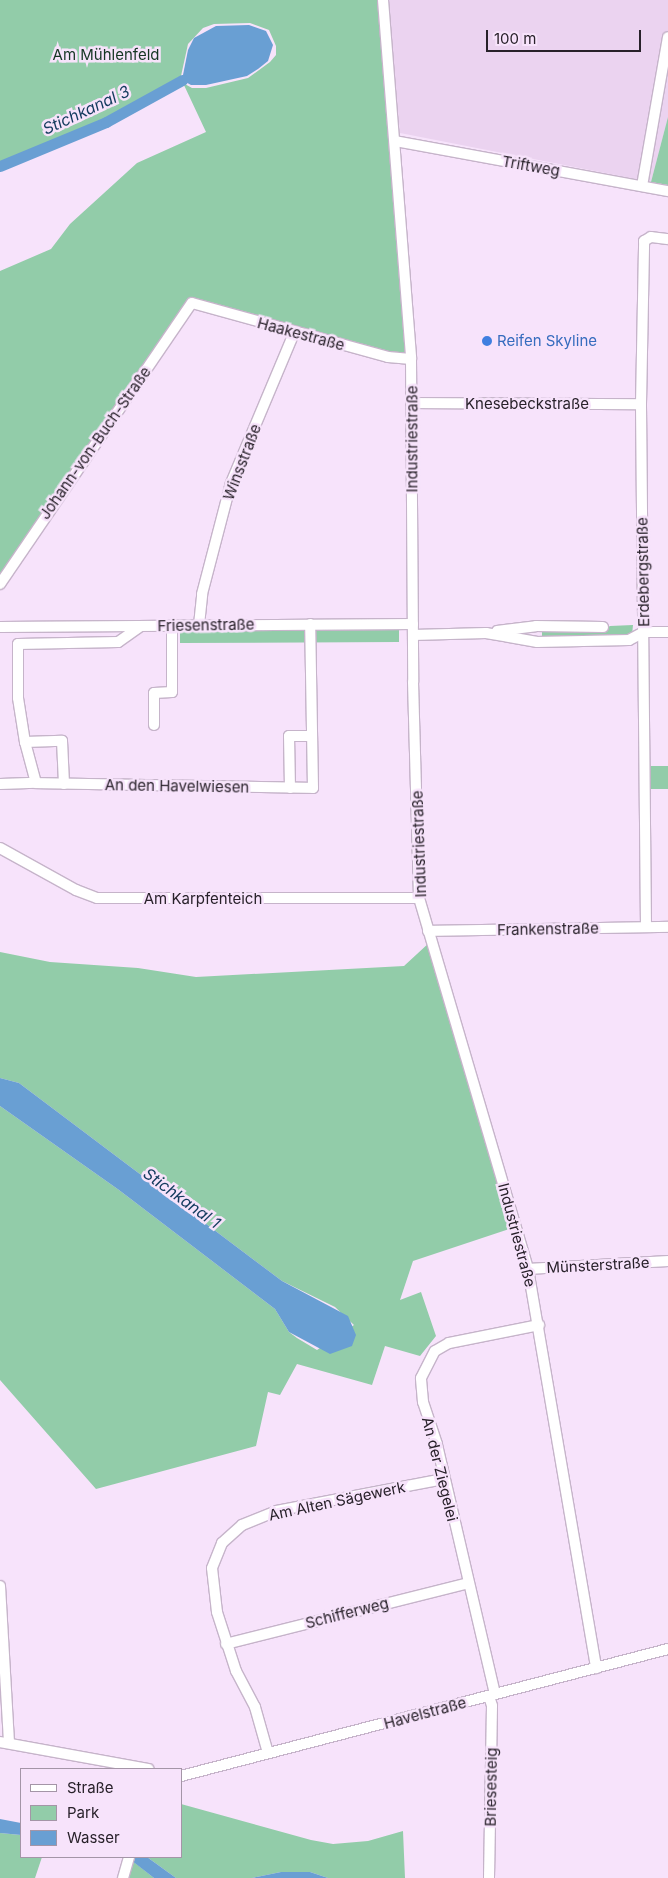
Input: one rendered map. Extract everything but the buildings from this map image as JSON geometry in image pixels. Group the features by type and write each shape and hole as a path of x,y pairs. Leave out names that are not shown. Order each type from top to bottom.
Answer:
{"street":[{"name":"Industriestraße","path":"384,0 411,358 413,635 419,898 528,1269 596,1668"},
{"path":"642,186 668,37"},
{"name":"Triftweg","path":"395,141 668,190"},
{"name":"Erdebergstraße","path":"646,928 641,404 644,241 651,237 668,239"},
{"name":"Haakestraße","path":"192,303 294,333 388,357 411,358"},
{"name":"Johann-von-Buch-Straße","path":"0,584 192,303"},
{"name":"Winsstraße","path":"199,625 202,594 231,483 294,333"},
{"name":"Knesebeckstraße","path":"412,403 641,404"},
{"name":"An den Havelwiesen","path":"0,784 18,786 36,783 313,788 310,624"},
{"name":"Friesenstraße","path":"0,627 413,624"},
{"path":"154,725 154,693 172,692 172,625"},
{"path":"36,783 25,742 18,698 18,644 118,642 141,626"},
{"path":"413,635 486,633 536,626 603,627"},
{"path":"486,633 537,642 629,640 644,632 668,632"},
{"path":"290,788 290,736 312,736"},
{"path":"25,742 62,741 64,784"},
{"name":"Am Karpfenteich","path":"0,848 88,896 108,899 419,898"},
{"name":"Frankenstraße","path":"428,932 668,927"},
{"name":"Münsterstraße","path":"528,1269 668,1261"},
{"name":"An der Ziegelei","path":"492,1695 468,1582 421,1390 428,1361 435,1352 448,1343 539,1325"},
{"name":"Am Alten Sägewerk","path":"268,1753 254,1707 226,1644 217,1612 212,1568 222,1543 236,1530 276,1511 444,1480"},
{"name":"Schifferweg","path":"226,1644 468,1582"},
{"path":"0,1586 5,1743 143,1768"},
{"name":"Havelstraße","path":"182,1776 668,1648"},
{"name":"Briesesteig","path":"489,1878 492,1695"},
{"path":"123,1878 129,1858"}],"shaded area":[{"path":"387,0 668,0 668,117 651,182 400,133"}],"green space":[{"name":"Am Mühlenfeld","path":"0,0 380,0 406,353 387,352 187,305 0,577 0,271 51,249 70,224 137,163 206,132 183,83 192,88 206,88 248,78 270,62 276,55 276,46 269,30 250,23 214,24 203,28 188,44 181,76 106,118 0,162"},
{"path":"668,117 668,185 651,182"},
{"path":"633,625 632,635 542,637 542,632 603,630 610,626"},
{"path":"399,627 399,642 180,643 180,628"},
{"path":"648,766 668,766 668,789 648,789"},
{"path":"430,942 512,1228 413,1261 400,1300 421,1292 436,1336 420,1356 385,1346 372,1385 297,1364 280,1395 268,1392 256,1446 96,1489 0,1380 0,1106 119,1190 275,1309 289,1332 297,1338 317,1350 354,1325 335,1307 282,1281 19,1083 0,1078 0,952 50,962 138,968 196,977 404,966"},
{"path":"182,1804 311,1840 333,1844 368,1841 403,1831 405,1878 328,1878 310,1872 281,1872 252,1878 176,1878 148,1858 182,1858"},
{"path":"0,1833 20,1835 20,1858 42,1858 35,1878 0,1878"},
{"path":"130,1859 154,1878 125,1878"}],"water":[{"path":"249,25 266,31 273,45 268,61 247,76 206,85 191,85 182,80 188,50 194,38 216,26"},
{"path":"0,1078 19,1083 282,1281 348,1316 356,1335 352,1346 330,1354 289,1332 275,1309 119,1190 0,1106"},
{"path":"0,1819 20,1823 20,1835 0,1833"},
{"path":"128,1858 148,1858 176,1878 154,1878"},
{"path":"281,1872 310,1872 328,1878 252,1878"}],"waterway":[{"name":"Stichkanal 3","path":"0,166 106,122 182,80"}],"place":[{"name":"Reifen Skyline","path":"487,341"}],"water label":[{"name":"Stichkanal 1","path":"182,1198"}]}
